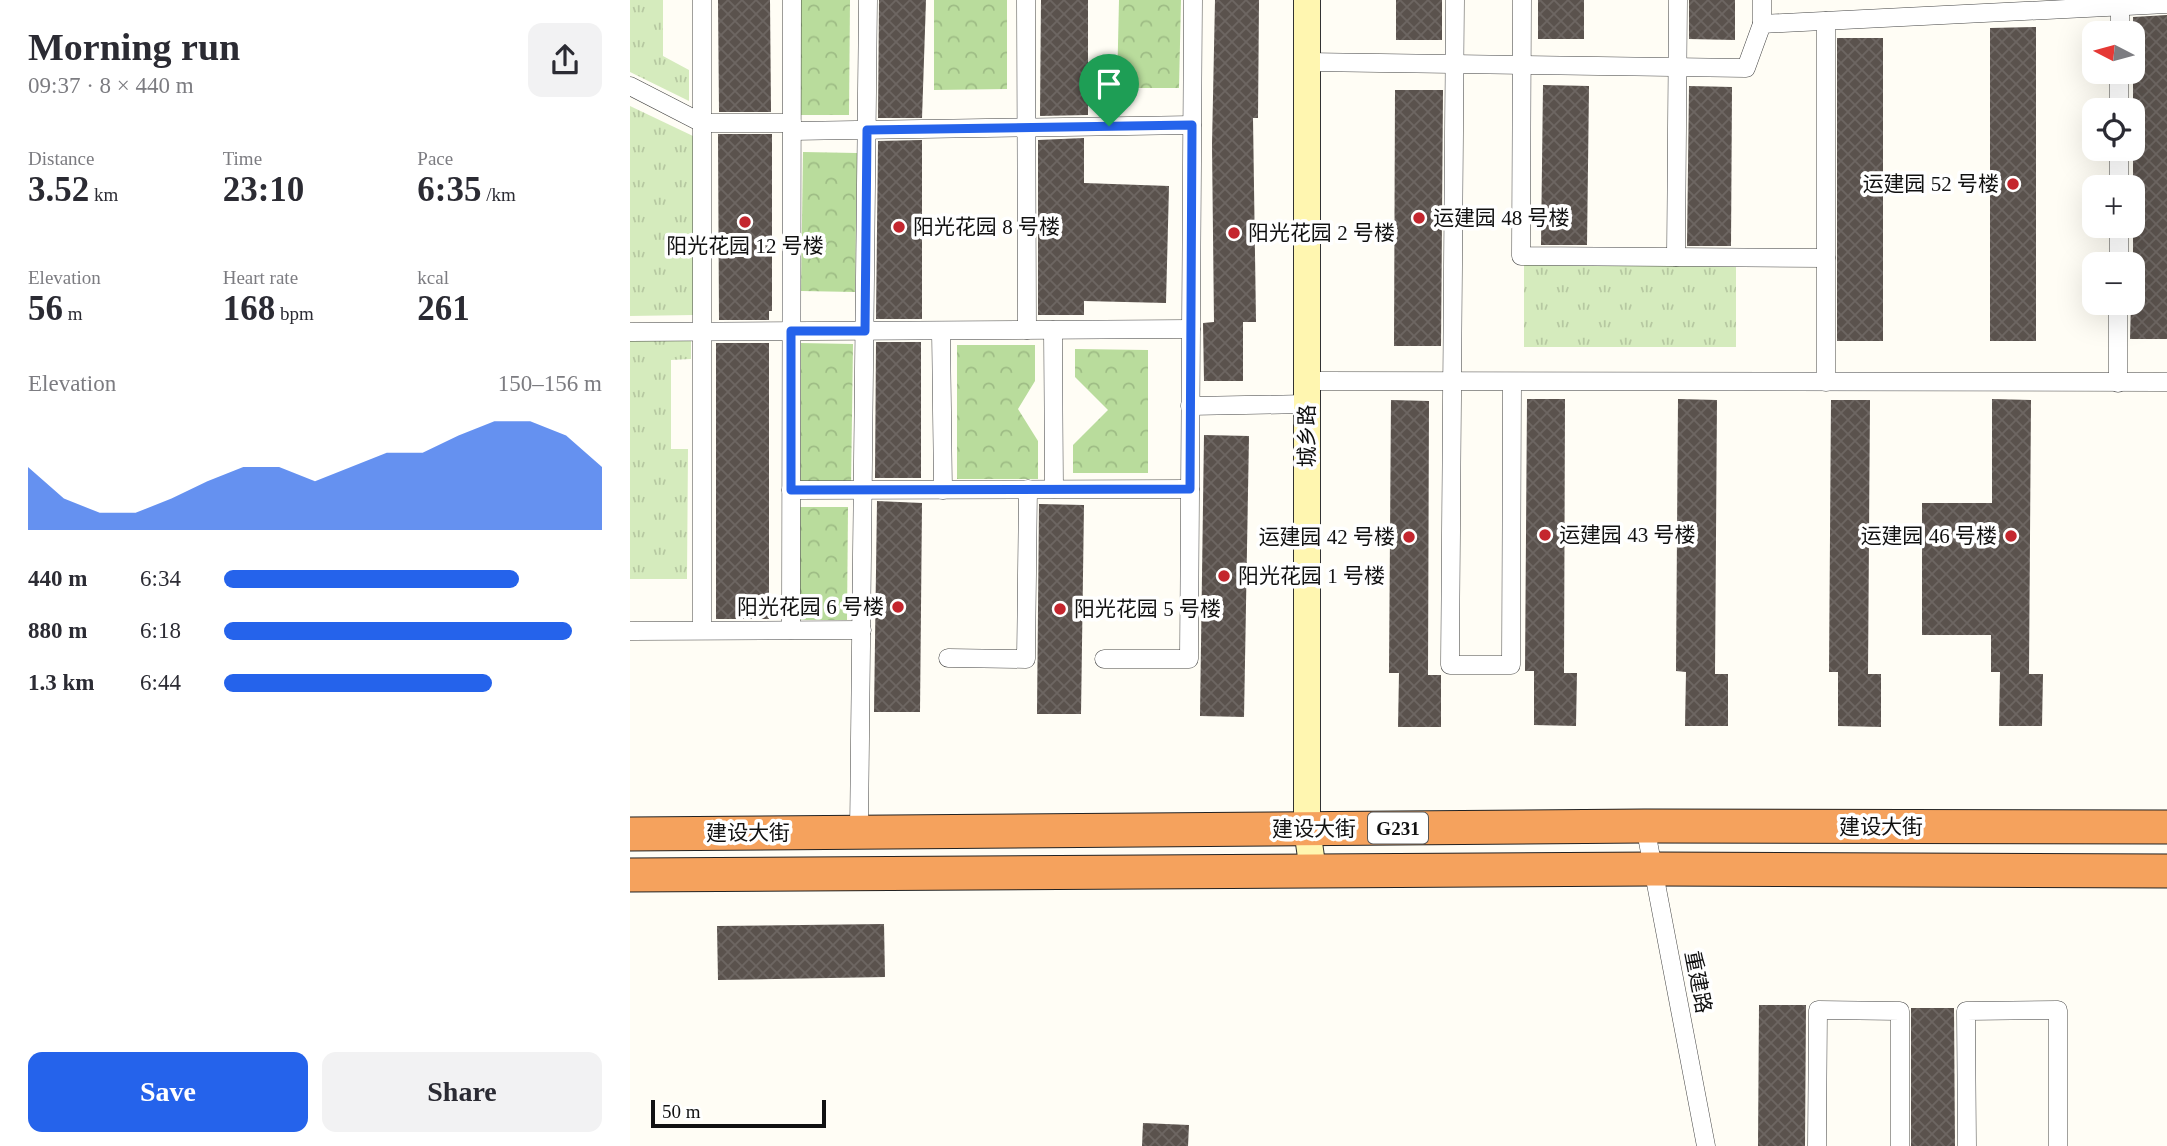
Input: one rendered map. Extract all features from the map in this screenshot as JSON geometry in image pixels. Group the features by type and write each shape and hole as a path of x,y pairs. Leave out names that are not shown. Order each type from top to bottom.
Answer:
{"highway":[{"name":"建设大街","path":"630,834 1645,826 2167,827"},
{"name":"建设大街","path":"630,875 1654,869 2167,871"}],"main road":[{"name":"城乡路","path":"1307,0 1307,829 1313,871"}],"street":[{"path":"702,0 702,631"},
{"path":"791,630 792,0"},
{"path":"859,832 868,0"},
{"path":"1026,0 1027,330"},
{"path":"1104,659 1189,659 1193,0"},
{"path":"1455,0 1450,665 1511,665 1512,382"},
{"path":"1522,0 1521,257 1826,258"},
{"path":"1675,257 1678,0"},
{"path":"1307,62 1746,68 1762,24 1762,0"},
{"path":"1762,24 2167,4"},
{"path":"2120,7 2120,21"},
{"path":"1826,22 1826,382"},
{"path":"630,86 702,122 867,130 1192,125"},
{"path":"2118,315 2118,383"},
{"path":"630,332 1191,329"},
{"path":"1053,330 1054,489"},
{"path":"941,331 943,490"},
{"path":"1190,406 1307,393 1452,382 2167,383"},
{"path":"948,658 1026,659 1028,489"},
{"path":"791,490 1190,489"},
{"path":"630,631 862,630"},
{"name":"重建路","path":"1645,826 1706,1146"},
{"path":"1817,1146 1818,1010 1900,1011 1899,1146"},
{"path":"1967,1146 1966,1011 2057,1010 2058,1146"}],"green space":[{"path":"630,0 663,0 663,56 689,70 689,101 630,72"},
{"path":"801,0 850,0 849,115 801,115"},
{"path":"934,0 1007,0 1007,89 934,90"},
{"path":"1119,0 1181,0 1179,88 1117,88"},
{"path":"630,106 693,136 694,315 630,316"},
{"path":"803,152 857,153 855,292 801,291"},
{"path":"1524,265 1736,266 1736,347 1524,347"},
{"path":"630,339 691,339 691,359 671,360 671,449 688,449 687,579 630,579"},
{"path":"800,343 853,344 851,486 799,485"},
{"path":"957,345 1035,345 1035,381 1018,409 1038,441 1038,479 957,479"},
{"path":"1075,349 1148,350 1148,473 1073,473 1073,445 1108,410 1075,377"},
{"path":"797,507 848,507 847,620 797,620"}],"building":[{"path":"718,0 770,0 771,112 719,112"},
{"path":"879,0 926,0 922,118 878,118"},
{"path":"1041,0 1088,0 1088,115 1040,116"},
{"name":"阳光花园 2 号楼","path":"1215,0 1259,0 1258,118 1253,118 1256,322 1243,322 1243,381 1204,381 1203,323 1214,322 1212,145"},
{"path":"1396,0 1442,0 1442,40 1396,40"},
{"path":"1538,0 1584,0 1584,39 1538,39"},
{"path":"1689,0 1735,0 1735,40 1689,39"},
{"path":"2167,15 2167,339 2130,339 2131,315 2145,315 2145,252 2133,252 2133,238 2145,238 2145,175 2133,175 2133,161 2145,161 2145,98 2133,98 2133,84 2146,84 2146,21 2133,21 2133,17"},
{"name":"运建园 52 号楼","path":"2036,27 2036,341 1990,341 1990,28"},
{"path":"1837,38 1883,38 1883,341 1837,341"},
{"path":"1543,85 1589,86 1587,245 1541,245"},
{"path":"1689,86 1732,87 1731,246 1687,246"},
{"name":"运建园 48 号楼","path":"1395,90 1443,90 1441,346 1394,346"},
{"name":"阳光花园 12 号楼","path":"718,134 772,134 772,311 769,311 769,320 719,320"},
{"path":"1084,138 1084,183 1169,186 1166,303 1084,301 1084,315 1038,315 1038,140"},
{"name":"阳光花园 8 号楼","path":"922,140 922,319 876,319 878,141"},
{"path":"876,342 921,342 921,478 875,478"},
{"path":"716,343 769,343 769,619 716,619"},
{"name":"运建园 43 号楼","path":"1527,399 1565,399 1564,673 1577,673 1576,726 1534,725 1534,671 1525,671"},
{"path":"1678,399 1717,400 1715,674 1728,674 1728,726 1685,726 1686,672 1676,671"},
{"path":"1992,399 2031,400 2029,674 2043,674 2042,726 1999,726 2000,672 1991,672 1991,635 1922,635 1922,503 1992,503"},
{"name":"运建园 42 号楼","path":"1391,400 1429,401 1428,675 1441,675 1441,727 1398,727 1399,673 1389,673"},
{"path":"1831,400 1870,400 1868,674 1881,674 1881,727 1838,726 1838,672 1829,672"},
{"name":"阳光花园 1 号楼","path":"1204,435 1249,436 1244,717 1200,716"},
{"name":"阳光花园 6 号楼","path":"877,501 922,503 920,712 874,712"},
{"name":"阳光花园 5 号楼","path":"1039,504 1084,505 1081,714 1037,714"},
{"path":"884,924 885,977 718,980 717,926"},
{"path":"1759,1005 1806,1005 1805,1146 1758,1146"},
{"path":"1911,1008 1954,1008 1955,1146 1911,1146"},
{"path":"1143,1123 1189,1125 1188,1146 1142,1146"}],"place":[{"name":"运建园 52 号楼","path":"2013,184"},
{"name":"运建园 48 号楼","path":"1419,218"},
{"name":"阳光花园 12 号楼","path":"745,222"},
{"name":"阳光花园 8 号楼","path":"899,227"},
{"name":"阳光花园 2 号楼","path":"1234,233"},
{"name":"运建园 43 号楼","path":"1545,535"},
{"name":"运建园 46 号楼","path":"2011,536"},
{"name":"运建园 42 号楼","path":"1409,537"},
{"name":"阳光花园 1 号楼","path":"1224,576"},
{"name":"阳光花园 6 号楼","path":"898,607"},
{"name":"阳光花园 5 号楼","path":"1060,609"}],"route":[{"path":"1192,125 1190,489 791,490 791,331 865,331 867,130 1109,126 1192,125"}]}
